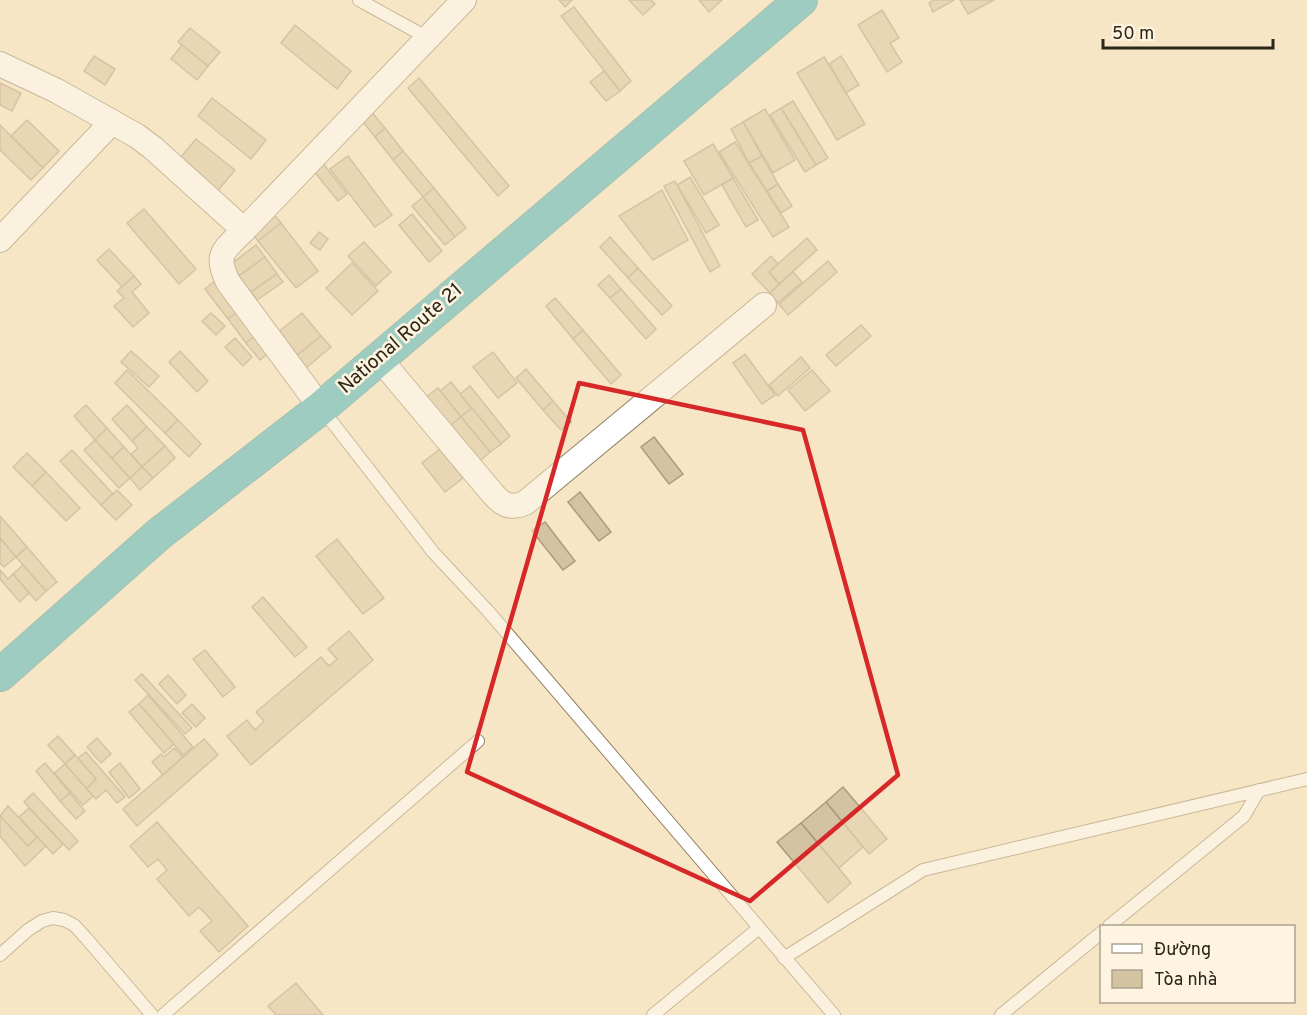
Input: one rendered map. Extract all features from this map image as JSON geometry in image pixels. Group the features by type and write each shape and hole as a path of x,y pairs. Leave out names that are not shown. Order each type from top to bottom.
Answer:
{"highway":[{"name":"National Route 21","path":"0,675 159,534 321,408 801,0"}],"street":[{"path":"321,408 243,303 222,270 222,255 464,0"},
{"path":"0,63 138,135 244,230"},
{"path":"0,240 112,122"},
{"path":"378,358 492,494 502,504 517,506 525,503 764,305"}],"lane":[{"path":"359,0 428,38"},
{"path":"321,408 433,552 488,611 834,1015"},
{"path":"163,1015 478,741"},
{"path":"784,958 923,870 1307,779"},
{"path":"1111,925 1244,816 1259,790"},
{"path":"0,955 28,930 42,921 53,918 64,920 86,938 152,1015"},
{"path":"653,1015 759,928"},
{"path":"1001,1015 1100,933"}],"highlighted area":[{"path":"579,383 803,430 898,775 750,901 467,772"}],"building":[{"path":"559,0 572,0 565,7"},
{"path":"629,0 651,0 655,4 643,15"},
{"path":"699,0 722,0 709,12"},
{"path":"934,0 954,0 933,12 929,3"},
{"path":"960,0 994,0 968,14"},
{"path":"574,7 631,81 620,91 561,16"},
{"path":"882,10 899,38 890,43 902,62 887,72 858,25"},
{"path":"295,25 351,71 337,89 281,43"},
{"path":"190,28 220,52 208,66 178,42"},
{"path":"182,45 208,66 197,80 171,59"},
{"path":"94,56 115,69 105,85 84,71"},
{"path":"841,56 859,85 846,93 829,64"},
{"path":"824,57 865,124 837,140 797,73"},
{"path":"604,71 620,91 606,101 590,82"},
{"path":"419,78 509,186 498,196 408,88"},
{"path":"0,83 21,93 12,111 0,105"},
{"path":"212,98 266,140 251,159 198,116"},
{"path":"793,101 828,158 816,165 781,108"},
{"path":"781,108 816,165 805,172 770,115"},
{"path":"369,109 385,128 375,137 359,117"},
{"path":"765,109 795,160 773,173 743,122"},
{"path":"27,120 59,151 43,168 11,136"},
{"path":"743,122 762,156 749,163 731,129"},
{"path":"0,125 43,168 31,180 0,150"},
{"path":"385,128 403,151 393,160 375,137"},
{"path":"196,139 235,170 215,194 176,163"},
{"path":"735,142 789,227 773,237 719,152"},
{"path":"713,144 733,178 704,195 684,161"},
{"path":"403,151 434,188 423,197 393,160"},
{"path":"348,156 392,215 375,227 330,169"},
{"path":"762,156 778,184 767,191 749,163"},
{"path":"322,162 347,194 338,201 313,170"},
{"path":"690,177 719,225 706,233 677,185"},
{"path":"733,178 758,220 746,227 722,185"},
{"path":"675,181 720,266 710,272 664,186"},
{"path":"778,184 792,206 781,213 767,191"},
{"path":"434,188 466,228 455,237 423,197"},
{"path":"662,190 688,240 653,260 619,216"},
{"path":"423,197 455,237 445,245 412,206"},
{"path":"144,209 196,269 179,284 127,223"},
{"path":"272,212 281,223 258,241 250,230"},
{"path":"412,214 442,251 429,262 399,225"},
{"path":"281,223 318,271 296,288 258,241"},
{"path":"319,232 328,239 320,250 310,243"},
{"path":"610,237 638,268 628,278 600,247"},
{"path":"807,238 817,250 779,284 769,272"},
{"path":"364,242 391,272 376,286 348,256"},
{"path":"256,245 265,257 239,276 231,264"},
{"path":"109,249 134,276 122,287 97,260"},
{"path":"771,256 778,264 769,272 779,284 770,293 752,274"},
{"path":"265,257 277,274 251,292 239,276"},
{"path":"828,261 837,272 788,315 779,304"},
{"path":"352,263 378,291 352,315 326,288"},
{"path":"638,268 672,306 662,315 628,278"},
{"path":"793,272 802,282 778,303 770,293"},
{"path":"277,274 283,282 257,300 251,292"},
{"path":"609,275 621,289 610,298 598,285"},
{"path":"134,276 141,284 132,292 149,313 133,327 114,306 124,298 117,291"},
{"path":"218,278 242,309 228,319 205,289"},
{"path":"621,289 656,329 646,339 610,298"},
{"path":"555,298 583,330 573,339 546,306"},
{"path":"242,309 260,332 246,343 228,319"},
{"path":"211,313 225,326 216,335 202,321"},
{"path":"302,313 321,336 296,356 277,333"},
{"path":"861,325 871,336 836,366 826,355"},
{"path":"583,330 621,375 611,384 573,339"},
{"path":"260,332 273,349 260,360 246,343"},
{"path":"321,336 331,347 306,368 296,356"},
{"path":"235,338 252,357 243,366 225,347"},
{"path":"131,351 159,376 149,387 121,362"},
{"path":"180,351 208,381 197,392 169,362"},
{"path":"493,352 517,383 498,398 473,367"},
{"path":"745,354 775,395 762,404 733,363"},
{"path":"801,357 810,368 778,396 769,385"},
{"path":"526,369 553,401 543,410 516,378"},
{"path":"127,370 178,420 165,433 115,383"},
{"path":"812,370 830,391 805,411 788,390"},
{"path":"451,382 472,408 461,417 440,391"},
{"path":"470,386 510,436 501,444 460,394"},
{"path":"438,388 461,417 449,427 425,398"},
{"path":"553,401 571,422 561,430 543,410"},
{"path":"86,405 107,428 95,440 74,416"},
{"path":"127,405 147,427 132,441 112,419"},
{"path":"472,408 501,444 490,452 461,417"},
{"path":"461,417 490,452 478,463 449,427"},
{"path":"178,420 201,444 189,457 165,433"},
{"path":"147,427 165,446 142,467 131,454 138,448 132,441"},
{"path":"107,428 124,447 112,458 95,440"},
{"path":"654,437 683,474 669,484 641,447"},
{"path":"95,440 130,478 119,488 84,450"},
{"path":"165,446 175,458 153,478 142,467"},
{"path":"124,447 142,467 130,478 112,458"},
{"path":"440,449 463,478 445,492 422,463"},
{"path":"72,450 113,494 101,505 60,461"},
{"path":"27,453 46,472 32,486 13,467"},
{"path":"142,467 153,478 140,490 130,478"},
{"path":"46,472 80,508 66,521 32,486"},
{"path":"117,490 132,505 116,520 101,505"},
{"path":"580,492 611,532 599,541 568,502"},
{"path":"0,516 27,547 16,557 0,538"},
{"path":"545,522 575,561 563,570 532,531"},
{"path":"0,538 16,557 4,567 0,563"},
{"path":"337,539 384,598 363,614 316,556"},
{"path":"27,547 57,582 46,591 16,557"},
{"path":"23,565 46,591 36,601 13,574"},
{"path":"0,570 8,579 13,574 29,593 20,602 0,579"},
{"path":"263,597 307,647 295,657 252,607"},
{"path":"349,631 373,660 251,765 227,736 247,720 255,730 264,721 256,712 321,657 329,666 337,659 328,649"},
{"path":"205,650 235,687 223,697 193,659"},
{"path":"142,674 192,728 185,734 135,680"},
{"path":"168,675 186,695 177,704 159,684"},
{"path":"148,695 193,747 183,755 139,704"},
{"path":"139,704 174,744 164,753 129,712"},
{"path":"192,704 205,718 196,727 182,713"},
{"path":"58,736 75,755 65,764 48,745"},
{"path":"97,738 111,754 101,763 87,747"},
{"path":"204,739 218,755 137,826 123,809"},
{"path":"174,748 183,757 163,775 152,762 161,754 164,757"},
{"path":"86,752 125,797 117,803 106,790 96,799 86,789 96,779 78,758"},
{"path":"75,755 96,779 86,789 65,764"},
{"path":"45,763 70,793 60,801 36,771"},
{"path":"120,763 140,789 129,798 109,772"},
{"path":"65,764 93,796 83,805 54,773"},
{"path":"843,787 887,839 869,854 826,802"},
{"path":"33,793 78,841 69,850 24,802"},
{"path":"70,793 85,811 76,819 60,801"},
{"path":"826,802 863,847 839,868 801,823"},
{"path":"8,806 37,837 28,846 0,816"},
{"path":"29,808 63,844 53,854 19,817"},
{"path":"0,816 28,846 37,837 46,846 25,866 0,836"},
{"path":"157,822 248,926 219,952 200,931 212,921 199,907 189,916 157,879 167,870 158,859 148,867 130,846"},
{"path":"801,823 851,883 828,903 777,842"},
{"path":"296,983 323,1015 276,1015 268,1006"}]}
